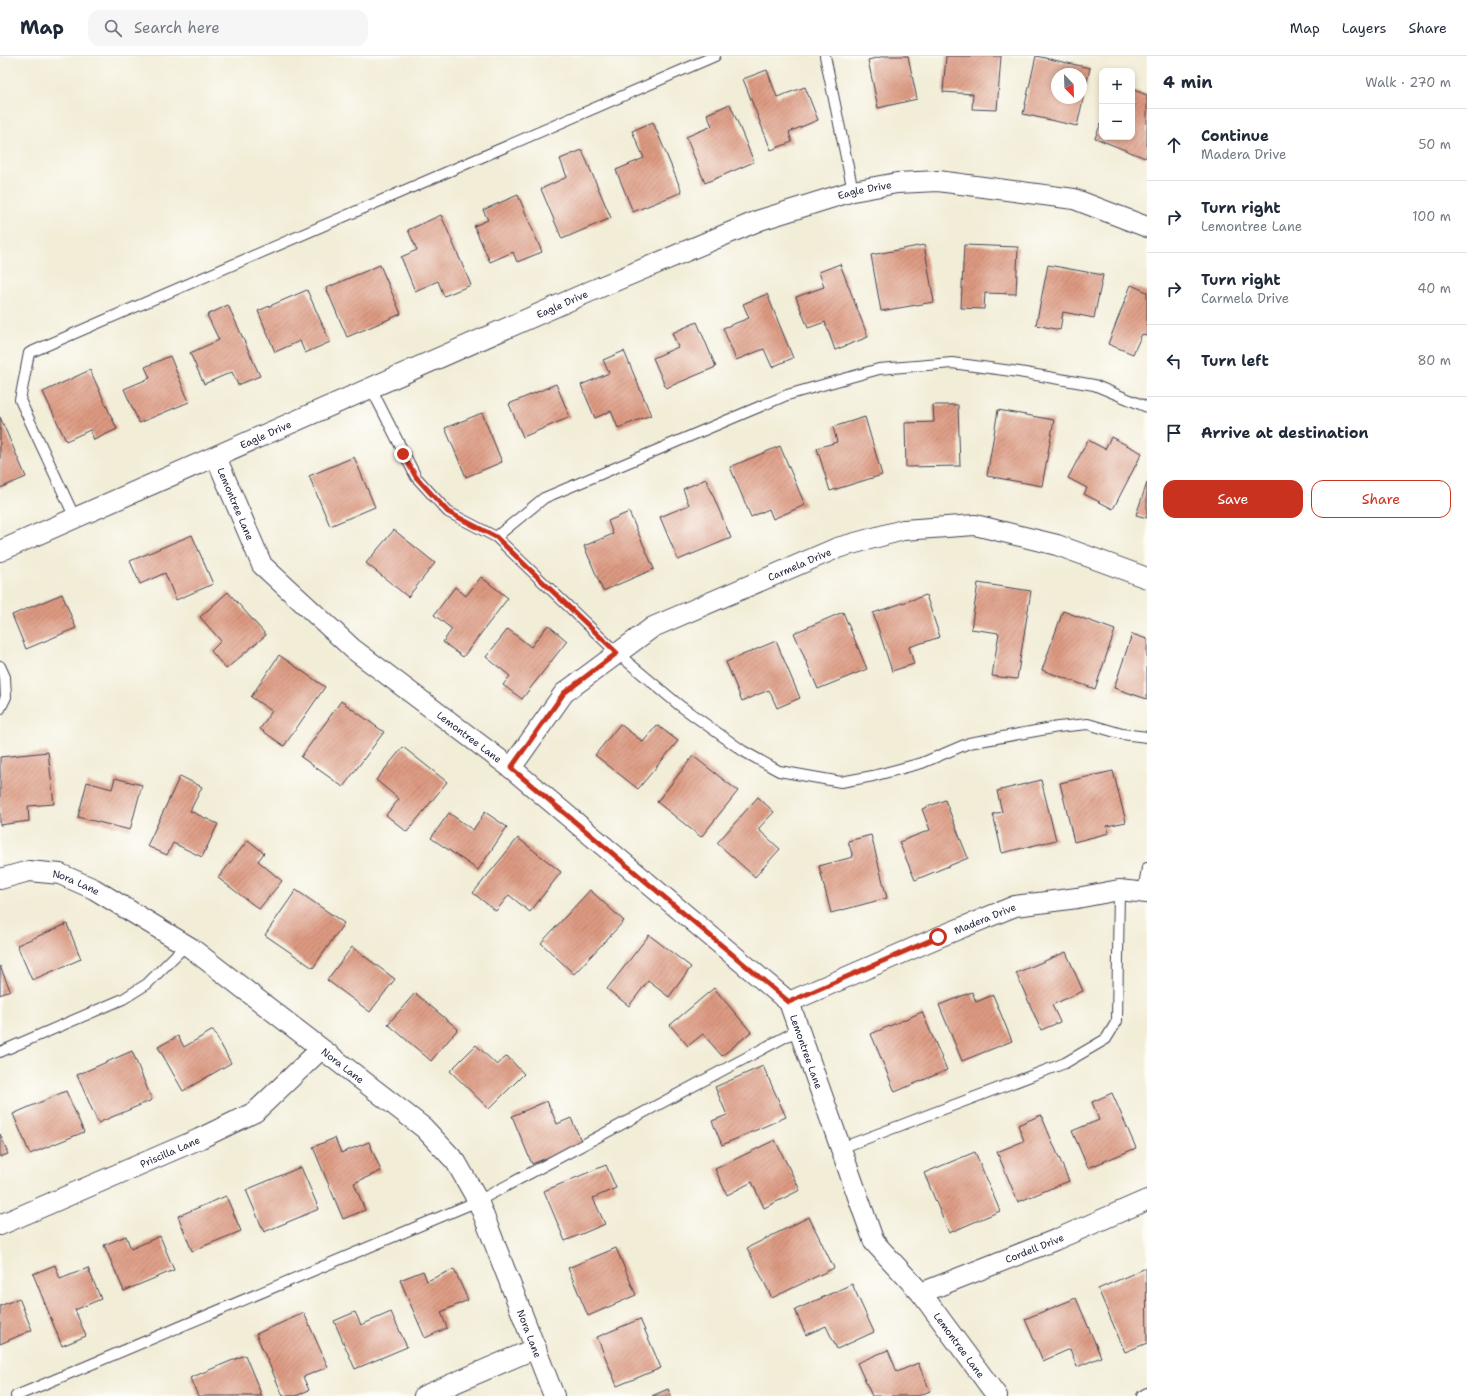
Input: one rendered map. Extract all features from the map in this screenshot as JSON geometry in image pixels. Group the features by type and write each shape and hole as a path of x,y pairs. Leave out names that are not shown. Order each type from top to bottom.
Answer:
{"street":[{"name":"Eagle Drive","path":"0,551 591,291 760,220 853,191 897,183 938,181 1074,199 1147,228"},
{"name":"Lemontree Lane","path":"216,457 262,565 353,648 511,768 789,1002 874,1242 921,1293 997,1396"},
{"name":"Carmela Drive","path":"511,768 564,693 652,626 838,548 903,530 975,525 1057,545 1147,578"},
{"name":"Nora Lane","path":"0,879 29,871 60,874 94,889 186,945 424,1128 456,1162 478,1201 554,1396"},
{"name":"Madera Drive","path":"789,1002 938,937 1015,906 1077,898 1120,890 1145,892"},
{"name":"Priscilla Lane","path":"0,1225 199,1139 255,1112 321,1049"},
{"name":"Cordell Drive","path":"921,1293 1055,1240 1147,1200"},
{"path":"424,1396 536,1348"}],"lane":[{"path":"75,518 20,400 29,353 715,56"},
{"path":"825,56 853,191"},
{"path":"496,537 544,498 787,395 879,369 952,363 1019,372 1094,385 1147,407"},
{"path":"371,388 416,477 448,512 496,537 617,653 679,705 743,751 780,771 841,782 873,776 922,763 970,743 1058,727 1088,724 1122,734 1147,737"},
{"path":"0,666 5,677 6,697 0,709"},
{"path":"1145,892 1147,868"},
{"path":"840,1148 1065,1062 1106,1039 1117,1021 1120,890"},
{"path":"0,1052 123,999 147,984 186,945"},
{"path":"16,1396 478,1201 798,1030"},
{"path":"1142,1396 1147,1393"}],"building":[{"path":"885,56 908,56 917,99 878,108 868,60"},
{"path":"946,56 1001,56 997,110 972,109 973,94 943,92"},
{"path":"1036,56 1090,68 1087,81 1087,68 1051,68 1051,104 1082,104 1077,126 1023,114"},
{"path":"767,70 777,97 805,87 818,120 789,132 792,142 771,150 743,79"},
{"path":"1135,90 1147,95 1147,154 1145,158 1100,140 1135,140"},
{"path":"730,104 754,162 705,183 686,137 712,126 707,114"},
{"path":"653,122 682,192 633,212 616,170 644,158 632,131"},
{"path":"1099,128 1099,140 1095,138"},
{"path":"582,150 611,218 562,239 541,189 567,177 560,159"},
{"path":"518,195 542,252 517,262 513,252 490,262 474,226 488,220 483,210"},
{"path":"441,215 471,285 444,296 438,281 415,291 401,257 417,250 408,230"},
{"path":"924,245 934,302 881,311 871,255"},
{"path":"964,245 1018,247 1016,294 985,293 984,309 961,308"},
{"path":"840,264 868,337 835,350 825,322 808,328 796,297 824,287 819,272"},
{"path":"380,265 401,314 347,337 326,288"},
{"path":"1048,265 1103,275 1094,318 1063,312 1060,330 1036,325"},
{"path":"1131,285 1147,292 1147,336 1142,334 1133,354 1108,344"},
{"path":"307,290 330,342 305,353 300,341 275,352 258,311"},
{"path":"767,294 793,358 772,367 764,349 736,360 723,328 749,318 743,304"},
{"path":"228,305 260,376 238,385 232,372 204,384 190,353 219,340 207,315"},
{"path":"697,322 716,367 666,388 653,358 678,347 672,333"},
{"path":"624,351 651,415 618,428 611,411 595,418 581,385 609,373 603,360"},
{"path":"170,356 189,402 139,423 124,389 150,378 145,367"},
{"path":"90,370 117,429 94,440 90,430 66,441 43,392"},
{"path":"556,384 570,417 523,437 509,404"},
{"path":"933,405 958,405 960,466 906,467 905,423 934,422"},
{"path":"998,410 1054,420 1042,486 987,476"},
{"path":"482,413 502,462 466,477 445,428"},
{"path":"0,417 26,477 0,488"},
{"path":"865,417 882,475 830,491 817,448 837,442 833,427"},
{"path":"1111,437 1142,453 1113,509 1084,494 1087,488 1068,478 1088,440 1105,449"},
{"path":"780,446 805,505 773,519 769,509 751,517 730,467"},
{"path":"354,457 375,507 330,526 309,476"},
{"path":"706,479 731,538 678,560 660,517 689,505 683,489"},
{"path":"1147,483 1147,518 1136,515"},
{"path":"629,512 654,569 603,591 584,546 613,534 608,521"},
{"path":"394,530 435,563 408,597 366,563"},
{"path":"192,535 213,584 176,600 165,573 140,584 130,561"},
{"path":"481,577 508,598 463,657 443,642 452,629 434,615 455,587 466,596"},
{"path":"978,583 1031,591 1017,679 992,676 999,633 971,629"},
{"path":"228,592 266,635 226,669 211,651 221,641 200,617"},
{"path":"62,594 76,628 26,649 12,615"},
{"path":"926,595 940,637 909,647 914,664 892,671 873,613"},
{"path":"1063,611 1115,630 1095,689 1042,670"},
{"path":"843,612 867,669 818,689 794,633"},
{"path":"548,625 567,641 522,699 503,685 510,676 486,657 508,629 531,647"},
{"path":"1132,634 1147,639 1147,699 1114,688"},
{"path":"776,641 800,698 777,708 769,690 742,701 726,662"},
{"path":"279,655 325,687 284,746 260,729 272,711 251,697"},
{"path":"341,701 384,732 343,787 301,757"},
{"path":"620,724 643,742 657,725 678,741 638,789 595,755"},
{"path":"403,747 447,782 407,832 386,815 399,799 376,780"},
{"path":"48,752 54,804 28,806 29,821 0,825 0,757"},
{"path":"693,756 738,791 701,837 657,802"},
{"path":"1113,771 1126,822 1107,826 1109,833 1074,842 1060,783"},
{"path":"180,776 202,787 190,811 218,824 202,857 173,843 167,855 147,846"},
{"path":"115,778 142,785 130,830 78,817 87,782 112,789"},
{"path":"1041,780 1056,840 1002,853 993,814 1002,812 997,791"},
{"path":"758,797 774,812 758,829 780,849 755,877 717,843"},
{"path":"945,800 968,858 915,880 899,842 930,830 922,809"},
{"path":"485,812 507,827 478,870 431,838 449,813 473,830"},
{"path":"871,835 887,898 831,913 819,866 853,857 848,841"},
{"path":"518,838 561,872 530,912 509,895 496,911 473,893"},
{"path":"248,840 264,853 258,861 282,881 259,909 218,878"},
{"path":"296,890 344,923 313,968 265,935"},
{"path":"590,890 624,921 574,974 541,943"},
{"path":"67,924 81,959 32,980 17,945"},
{"path":"649,935 691,967 669,997 648,981 629,1006 607,989"},
{"path":"352,947 395,979 370,1012 327,980"},
{"path":"1066,952 1083,991 1052,1005 1060,1022 1041,1030 1016,973"},
{"path":"0,966 10,990 0,995"},
{"path":"714,988 751,1032 722,1056 703,1034 688,1046 670,1025"},
{"path":"972,992 976,1002 993,995 1012,1041 962,1061 939,1005"},
{"path":"415,993 458,1029 431,1061 388,1024"},
{"path":"922,1012 947,1070 895,1092 871,1034"},
{"path":"213,1030 231,1063 183,1091 158,1047 178,1036 184,1047"},
{"path":"476,1045 497,1065 507,1056 524,1074 489,1109 450,1071"},
{"path":"132,1051 152,1100 98,1123 77,1075"},
{"path":"763,1066 786,1117 722,1145 712,1121 727,1115 715,1087"},
{"path":"66,1091 84,1132 30,1154 13,1114"},
{"path":"1112,1093 1136,1148 1088,1168 1072,1131 1099,1120 1092,1102"},
{"path":"547,1101 557,1124 571,1118 582,1143 532,1164 512,1116"},
{"path":"1041,1115 1069,1181 1018,1202 997,1152 1024,1141 1018,1125"},
{"path":"0,1134 8,1154 0,1157"},
{"path":"335,1138 341,1153 369,1142 381,1171 354,1183 365,1210 343,1219 313,1147"},
{"path":"775,1140 800,1190 764,1208 752,1182 727,1195 715,1169"},
{"path":"975,1152 1000,1211 949,1233 924,1173"},
{"path":"606,1165 616,1188 593,1198 605,1224 565,1241 544,1191"},
{"path":"301,1167 319,1209 264,1232 246,1190"},
{"path":"226,1196 241,1231 192,1251 178,1216"},
{"path":"809,1217 834,1268 772,1298 747,1248"},
{"path":"126,1236 131,1249 160,1236 174,1270 124,1291 104,1245"},
{"path":"616,1248 636,1295 588,1316 568,1268"},
{"path":"55,1265 60,1279 88,1268 101,1299 75,1310 86,1336 62,1346 33,1274"},
{"path":"1146,1268 1147,1343 1125,1352 1098,1289"},
{"path":"454,1269 468,1300 441,1312 447,1328 425,1338 400,1280 423,1271 427,1281"},
{"path":"852,1284 874,1332 837,1349 826,1326 806,1335 795,1310"},
{"path":"19,1298 32,1330 0,1344 0,1306"},
{"path":"1076,1298 1101,1357 1077,1367 1070,1349 1043,1361 1025,1319"},
{"path":"355,1312 361,1325 391,1312 407,1347 355,1369 334,1321"},
{"path":"304,1313 328,1367 303,1377 309,1390 296,1396 283,1396 256,1334"},
{"path":"640,1319 661,1368 617,1386 597,1337"},
{"path":"888,1350 897,1372 918,1363 930,1391 918,1396 872,1396 857,1363"},
{"path":"245,1355 262,1396 198,1396 190,1378"},
{"path":"668,1389 671,1396 652,1396"}],"route":[{"path":"403,454 416,477 448,512 496,537 617,653 564,693 511,768 789,1002 938,937"}]}
